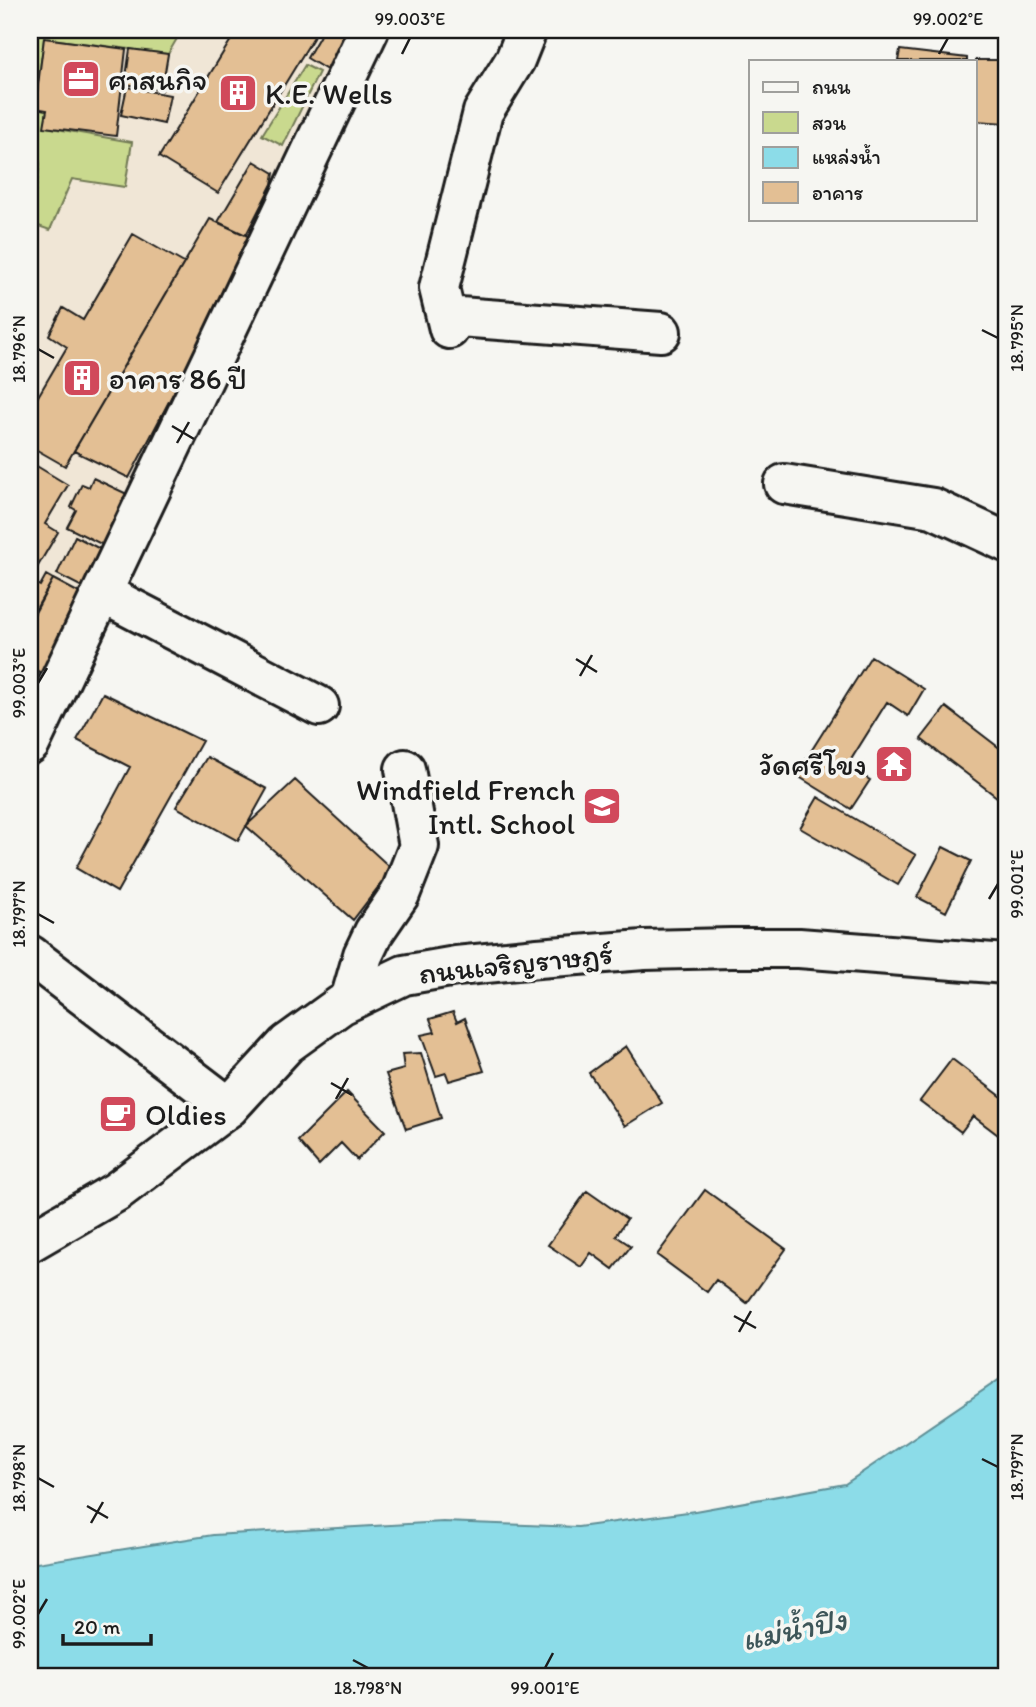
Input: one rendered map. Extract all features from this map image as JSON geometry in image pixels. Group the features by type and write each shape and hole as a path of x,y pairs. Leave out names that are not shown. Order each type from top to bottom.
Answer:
{"street":[{"path":"30,744 369,30"},
{"path":"527,30 515,60 483,111 439,288 447,323 661,332"},
{"path":"784,484 933,508 1006,541"},
{"path":"102,593 319,706"},
{"path":"350,1000 363,954 373,932 400,894 419,846 405,769"},
{"name":"ถนนเจริญราษฎร์","path":"30,1242 116,1192 229,1107 288,1044 350,1000 404,975 456,966 644,950 799,948 1006,964"},
{"path":"30,955 229,1107"}],"shaded area":[{"path":"30,30 354,30 30,731"}],"green space":[{"path":"38,30 182,30 168,54 44,38 35,108 47,110 45,127 132,142 125,187 72,179 50,230 30,223 40,164 30,118 30,83"},
{"path":"305,65 319,72 283,146 262,135"}],"water":[{"name":"แม่น้ำปิง","path":"1006,1375 1006,1677 30,1677 30,1564 213,1535 443,1522 578,1527 695,1511 845,1484"}],"building":[{"name":"K.E. Wells","path":"237,30 318,30 218,193 159,157"},
{"path":"323,30 350,30 327,70 307,58"},
{"name":"ศาสนกิจ","path":"44,38 126,49 116,136 44,127 47,110 35,108"},
{"path":"130,49 168,54 162,90 125,84"},
{"path":"900,50 967,58 967,60 898,60"},
{"path":"976,60 1006,60 1006,123 976,121"},
{"path":"127,87 170,95 164,124 121,115"},
{"path":"254,161 274,173 272,184 246,235 218,222"},
{"path":"210,219 250,237 248,250 129,478 74,451"},
{"name":"อาคาร 86 ปี","path":"133,234 184,263 65,466 30,446 30,410 67,347 49,335 63,308 83,320"},
{"path":"30,462 68,485 45,524 58,532 35,571 30,568"},
{"path":"93,478 127,494 103,545 67,527 76,510 71,507 82,484 89,487"},
{"path":"75,536 102,550 84,588 57,574"},
{"path":"46,575 53,579 36,609 30,606 30,581 40,586"},
{"path":"53,579 87,597 45,675 30,667 30,622"},
{"path":"871,656 924,689 908,716 887,702 847,766 870,780 851,809 796,775"},
{"path":"103,693 202,741 117,892 76,868 130,767 77,740"},
{"path":"946,707 1006,753 1006,804 921,739"},
{"path":"891,750 901,754 905,764 901,774 891,778 881,774 877,764 881,754"},
{"path":"207,757 267,789 238,841 176,807"},
{"path":"295,780 392,869 353,920 246,826"},
{"path":"818,797 916,855 898,885 800,828"},
{"path":"943,847 971,861 946,912 917,897"},
{"path":"453,1012 457,1022 465,1018 484,1071 449,1081 446,1073 436,1076 421,1035 435,1032 430,1019"},
{"path":"626,1046 662,1103 625,1126 589,1073"},
{"path":"421,1053 441,1118 406,1129 386,1074 404,1069 402,1054"},
{"path":"952,1059 1006,1100 1006,1141 973,1116 961,1132 920,1101"},
{"path":"347,1092 385,1131 357,1160 341,1143 319,1165 298,1141"},
{"path":"705,1190 786,1249 747,1303 716,1280 707,1292 657,1255"},
{"path":"587,1191 627,1219 616,1236 631,1246 613,1269 591,1253 581,1267 548,1245"}],"place":[{"name":"ศาสนกิจ","path":"81,79"},
{"name":"K.E. Wells","path":"238,93"},
{"name":"อาคาร 86 ปี","path":"82,378"},
{"name":"วัดศรีโขง","path":"894,764"},
{"name":"Windfield French Intl. School","path":"602,806"},
{"name":"Oldies","path":"118,1114"}]}
